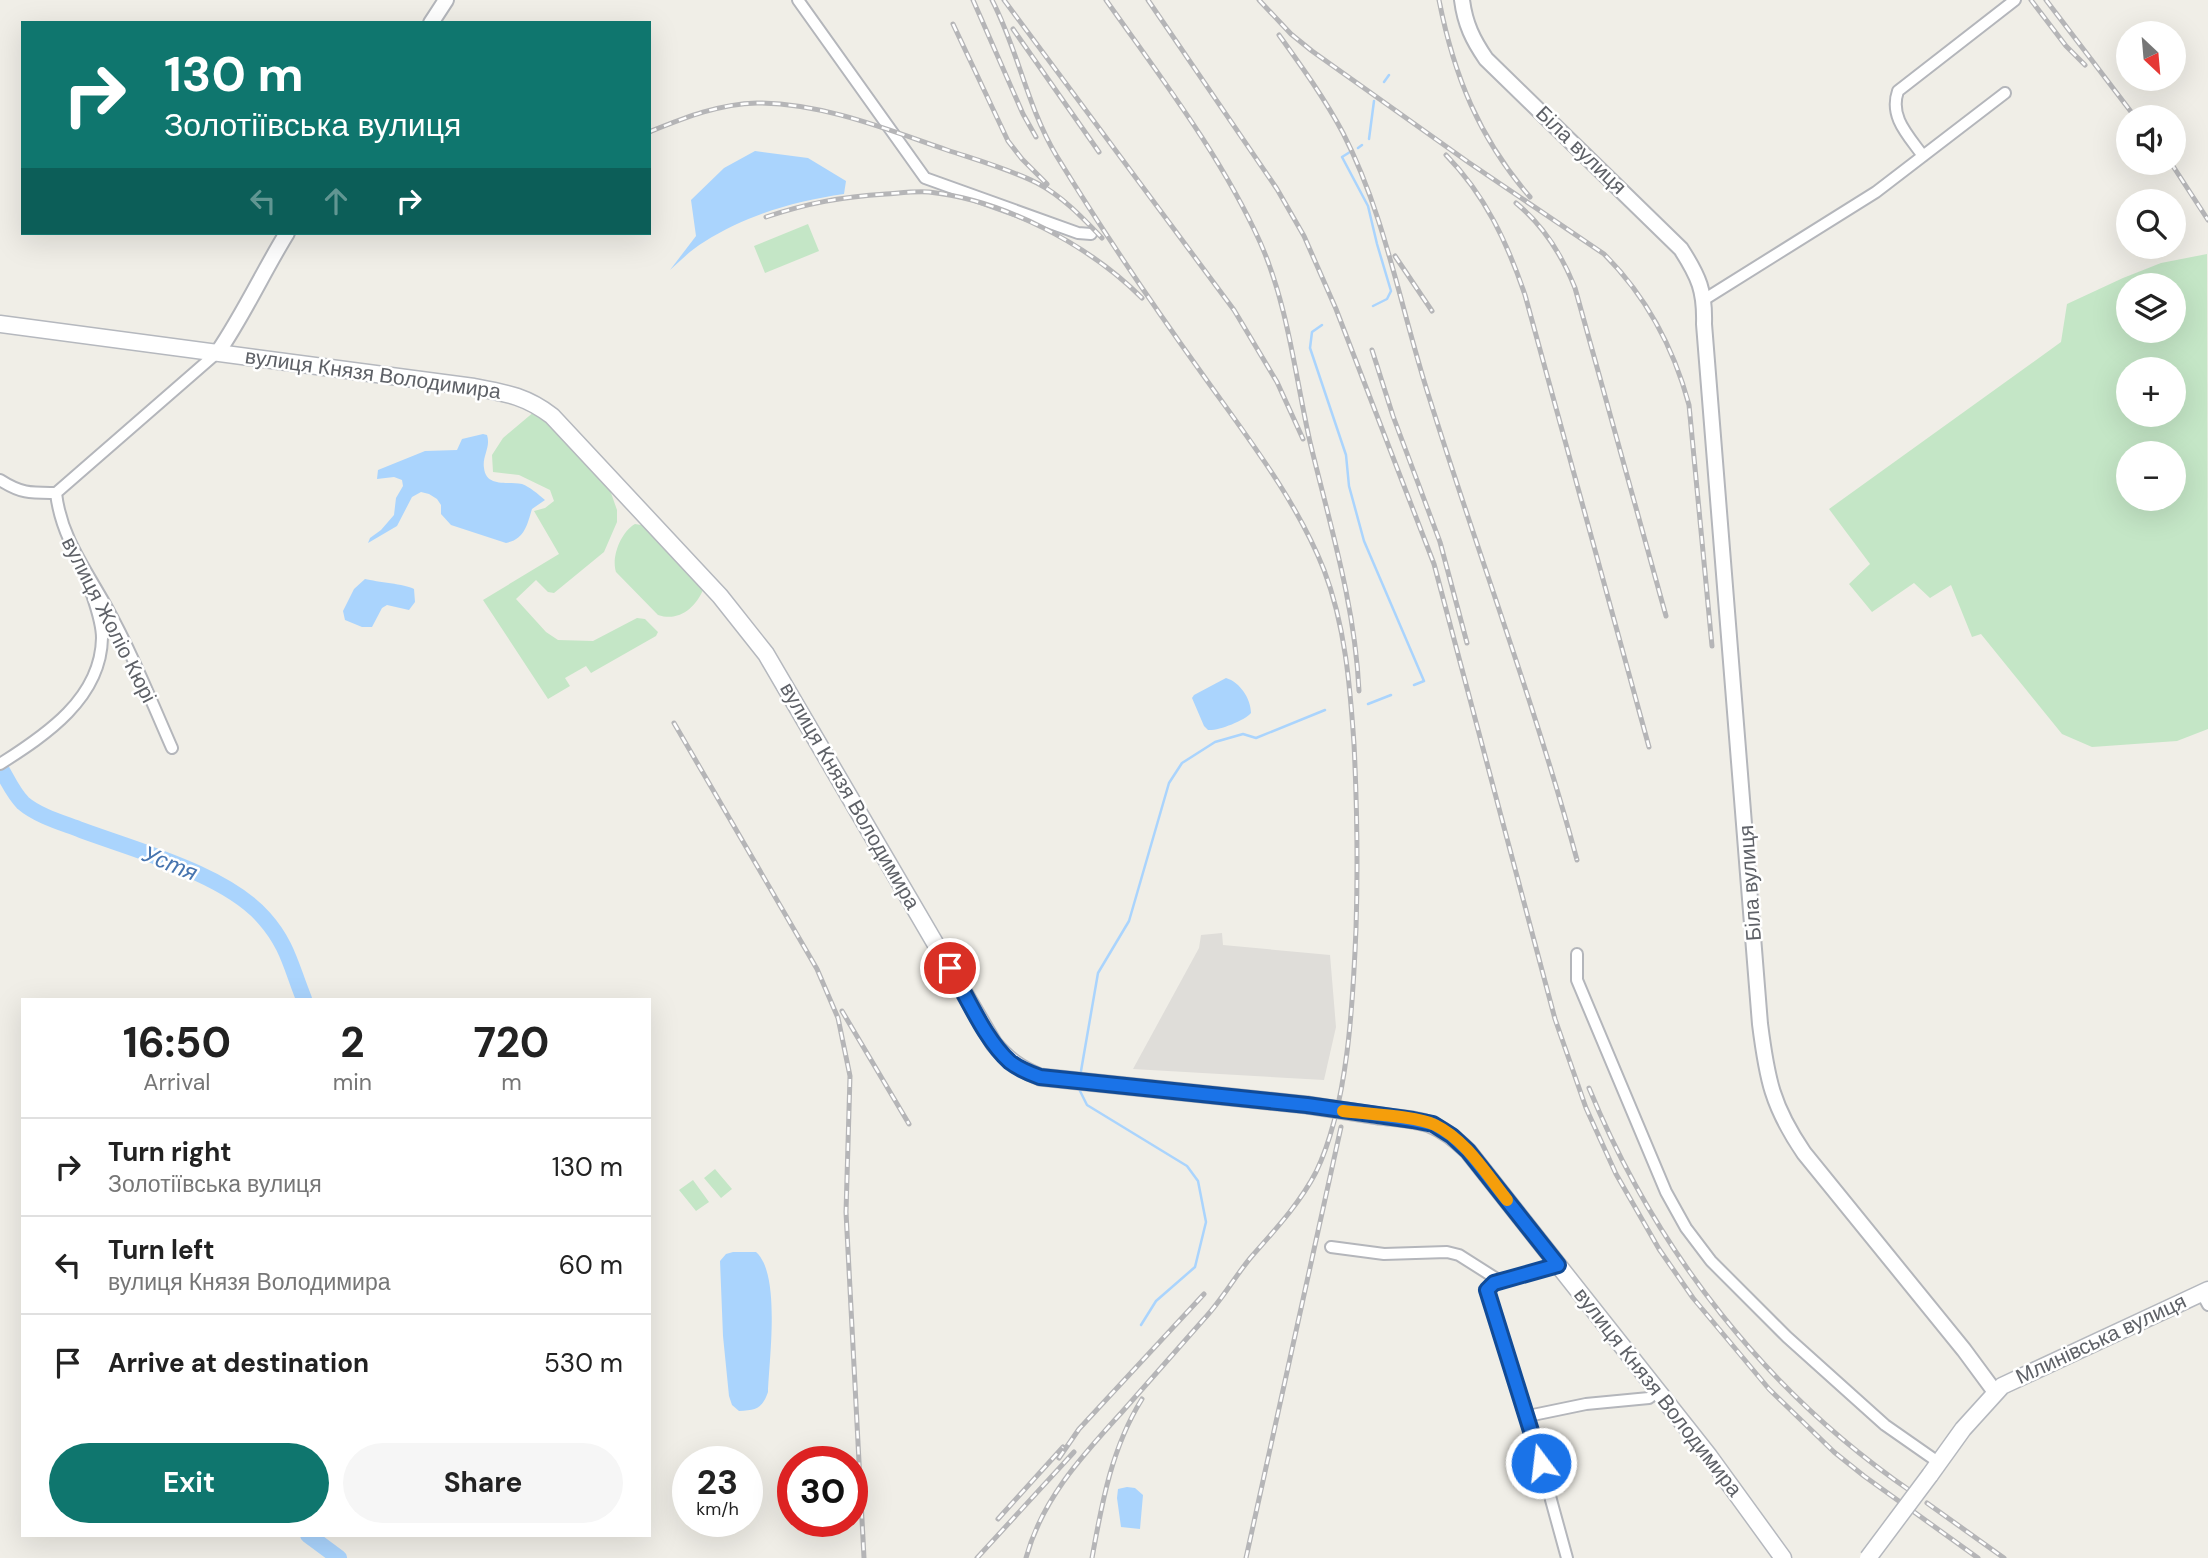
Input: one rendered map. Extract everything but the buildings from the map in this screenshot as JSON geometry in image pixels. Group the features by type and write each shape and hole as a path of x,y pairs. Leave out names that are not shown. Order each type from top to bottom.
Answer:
{"main road":[{"name":"вулиця Князя Володимира","path":"0,324 474,387 511,393 535,403 552,416 720,596 766,654 995,1044 1009,1061 1040,1077 1307,1105 1433,1124 1452,1136 1468,1151 1709,1456 1783,1558"},
{"name":"Млинівська вулиця","path":"1868,1558 1995,1392 2013,1379 2206,1296"}],"street":[{"path":"432,21 446,0"},
{"path":"798,0 925,178 1078,233 1090,234"},
{"name":"Біла вулиця","path":"1462,0 1471,36 1486,59 1681,249 1697,274 1705,299 1704,324 1760,1024 1771,1089 1788,1130 1804,1153 1995,1392"},
{"path":"1923,156 1899,121 1893,105 1898,91 2015,0"},
{"path":"1705,299 1876,192 2005,93"},
{"path":"0,480 27,494 56,493 218,352 286,235"},
{"name":"вулиця Жоліо Кюрі","path":"56,493 63,528 86,575 106,606 172,748"},
{"path":"0,764 27,747 67,714 81,698 95,669 101,649 101,623 86,575"},
{"path":"1577,954 1577,980 1666,1192 1686,1228 1711,1261 1787,1337 1934,1469"},
{"path":"1331,1247 1384,1254 1447,1252 1459,1255 1500,1281"},
{"path":"1558,1265 1500,1281 1490,1285 1487,1292 1528,1416 1567,1558"},
{"path":"1528,1416 1587,1404 1648,1398 1657,1391"}],"shaded area":[{"path":"1222,933 1223,945 1330,955 1336,1027 1324,1080 1133,1069 1199,948 1201,935"}],"green space":[{"path":"808,224 819,251 765,273 754,246"},
{"path":"2207,254 2208,729 2177,741 2092,747 2062,734 1981,634 1972,637 1951,585 1930,598 1914,583 1872,612 1849,584 1870,564 1829,509 2061,342 2067,304 2116,281 2116,343 2186,343 2186,273 2136,273 2161,263"},
{"path":"535,411 610,490 617,510 617,522 604,552 554,593 548,592 536,580 516,599 546,632 558,640 593,641 637,618 645,619 658,632 656,636 591,673 586,666 565,678 570,686 548,699 483,600 559,554 534,511 545,508 554,501 550,490 519,475 493,472 492,455 503,438"},
{"path":"635,524 647,526 703,590 696,602 685,612 673,617 658,615 616,572 618,545 625,533"},
{"path":"715,1169 732,1189 721,1198 704,1178"},
{"path":"693,1180 709,1202 696,1211 679,1190"}],"water":[{"path":"755,151 808,158 846,181 844,194 789,205 737,224 700,245 670,270 696,236 691,200 724,168"},
{"path":"487,435 488,439 484,464 489,479 522,484 545,500 532,509 521,535 506,543 451,525 441,514 441,505 437,499 421,492 412,497 397,526 368,543 394,515 396,498 403,486 402,480 394,477 377,479 378,470 425,451 457,450 462,439"},
{"path":"365,579 414,589 415,602 409,610 387,605 382,608 372,627 362,627 345,620 343,611 354,589"},
{"path":"1226,678 1236,683 1244,692 1251,713 1231,725 1208,730 1192,698"},
{"path":"756,1252 764,1263 769,1279 772,1318 768,1392 758,1408 739,1411 732,1405 729,1396 720,1261 726,1254"},
{"path":"1135,1488 1143,1495 1140,1529 1121,1527 1118,1489"}],"waterway":[{"path":"1384,82 1389,75"},
{"path":"1369,139 1374,101"},
{"path":"1358,148 1362,145"},
{"path":"1350,152 1342,157 1368,206 1391,291 1387,299 1373,306"},
{"path":"1322,325 1312,332 1310,348 1346,455 1349,486 1364,541 1424,681 1414,685"},
{"path":"1368,704 1391,695"},
{"path":"1081,1071 1098,973 1129,921 1169,783 1182,763 1215,742 1243,734 1256,738 1325,710"},
{"name":"Устя","path":"0,767 19,799 36,812 204,876 247,902 279,938 304,998"},
{"path":"1080,1091 1087,1105 1187,1166 1198,1181 1206,1222 1195,1267 1156,1301 1141,1325"},
{"name":"Устя","path":"311,1537 339,1558"}],"railway":[{"path":"973,0 1023,114 1036,137"},
{"path":"992,0 1009,38 1037,117 1056,155 1146,294 1270,469 1313,544 1331,591 1345,656 1351,700 1356,813 1356,929 1347,1053 1335,1116 1316,1172 1295,1205 1246,1264 1211,1312 1065,1479 1042,1516 1026,1558"},
{"path":"1004,0 1234,310 1277,382 1303,439"},
{"path":"1106,0 1208,147 1244,210 1270,266 1290,340 1310,442 1347,596 1359,691"},
{"path":"1148,0 1277,189 1304,236 1336,309 1434,564 1555,1019 1586,1108 1616,1174 1659,1249 1693,1298 1769,1389 1834,1452 1978,1558"},
{"path":"1259,0 1291,34 1312,51 1604,254 1633,287 1667,344 1689,405 1712,646"},
{"path":"1439,0 1452,55 1471,105 1496,152 1530,197"},
{"path":"2031,0 2066,46 2085,65"},
{"path":"2046,0 2126,105"},
{"path":"953,24 1008,141 1047,184"},
{"path":"1013,29 1099,152"},
{"path":"1279,35 1336,120 1371,198 1430,400 1543,744 1577,860"},
{"path":"651,131 702,113 743,104 781,104 830,112 1026,178 1063,201 1102,238"},
{"path":"1446,155 1472,186 1493,220 1511,256 1525,295 1649,747"},
{"path":"2179,175 2208,220"},
{"path":"766,217 811,204 854,197 918,192 958,197 986,204 1044,228 1097,260 1142,298"},
{"path":"1516,203 1535,221 1551,242 1575,288 1666,616"},
{"path":"1395,256 1432,311"},
{"path":"1372,350 1393,416 1440,542 1467,643"},
{"path":"674,723 817,969 838,1018 850,1076 846,1212 864,1558"},
{"path":"842,1011 909,1124"},
{"path":"1589,1088 1616,1148 1647,1206 1682,1261 1721,1314 1763,1363 1809,1410 1859,1453 1912,1492"},
{"path":"1246,1558 1341,1127"},
{"path":"1059,1458 1079,1429 1204,1294"},
{"path":"1092,1558 1104,1496 1116,1456 1142,1399"},
{"path":"998,1519 1063,1447"},
{"path":"977,1558 1074,1452"},
{"path":"1927,1503 2004,1558"}],"slow traffic":[{"path":"1343,1111 1433,1124 1452,1136 1468,1151 1507,1200"}],"route":[{"path":"950,968 995,1044 1009,1061 1040,1077 1307,1105 1413,1120 1433,1124 1452,1136 1468,1151 1558,1265 1494,1283 1487,1290 1541,1463"}]}
